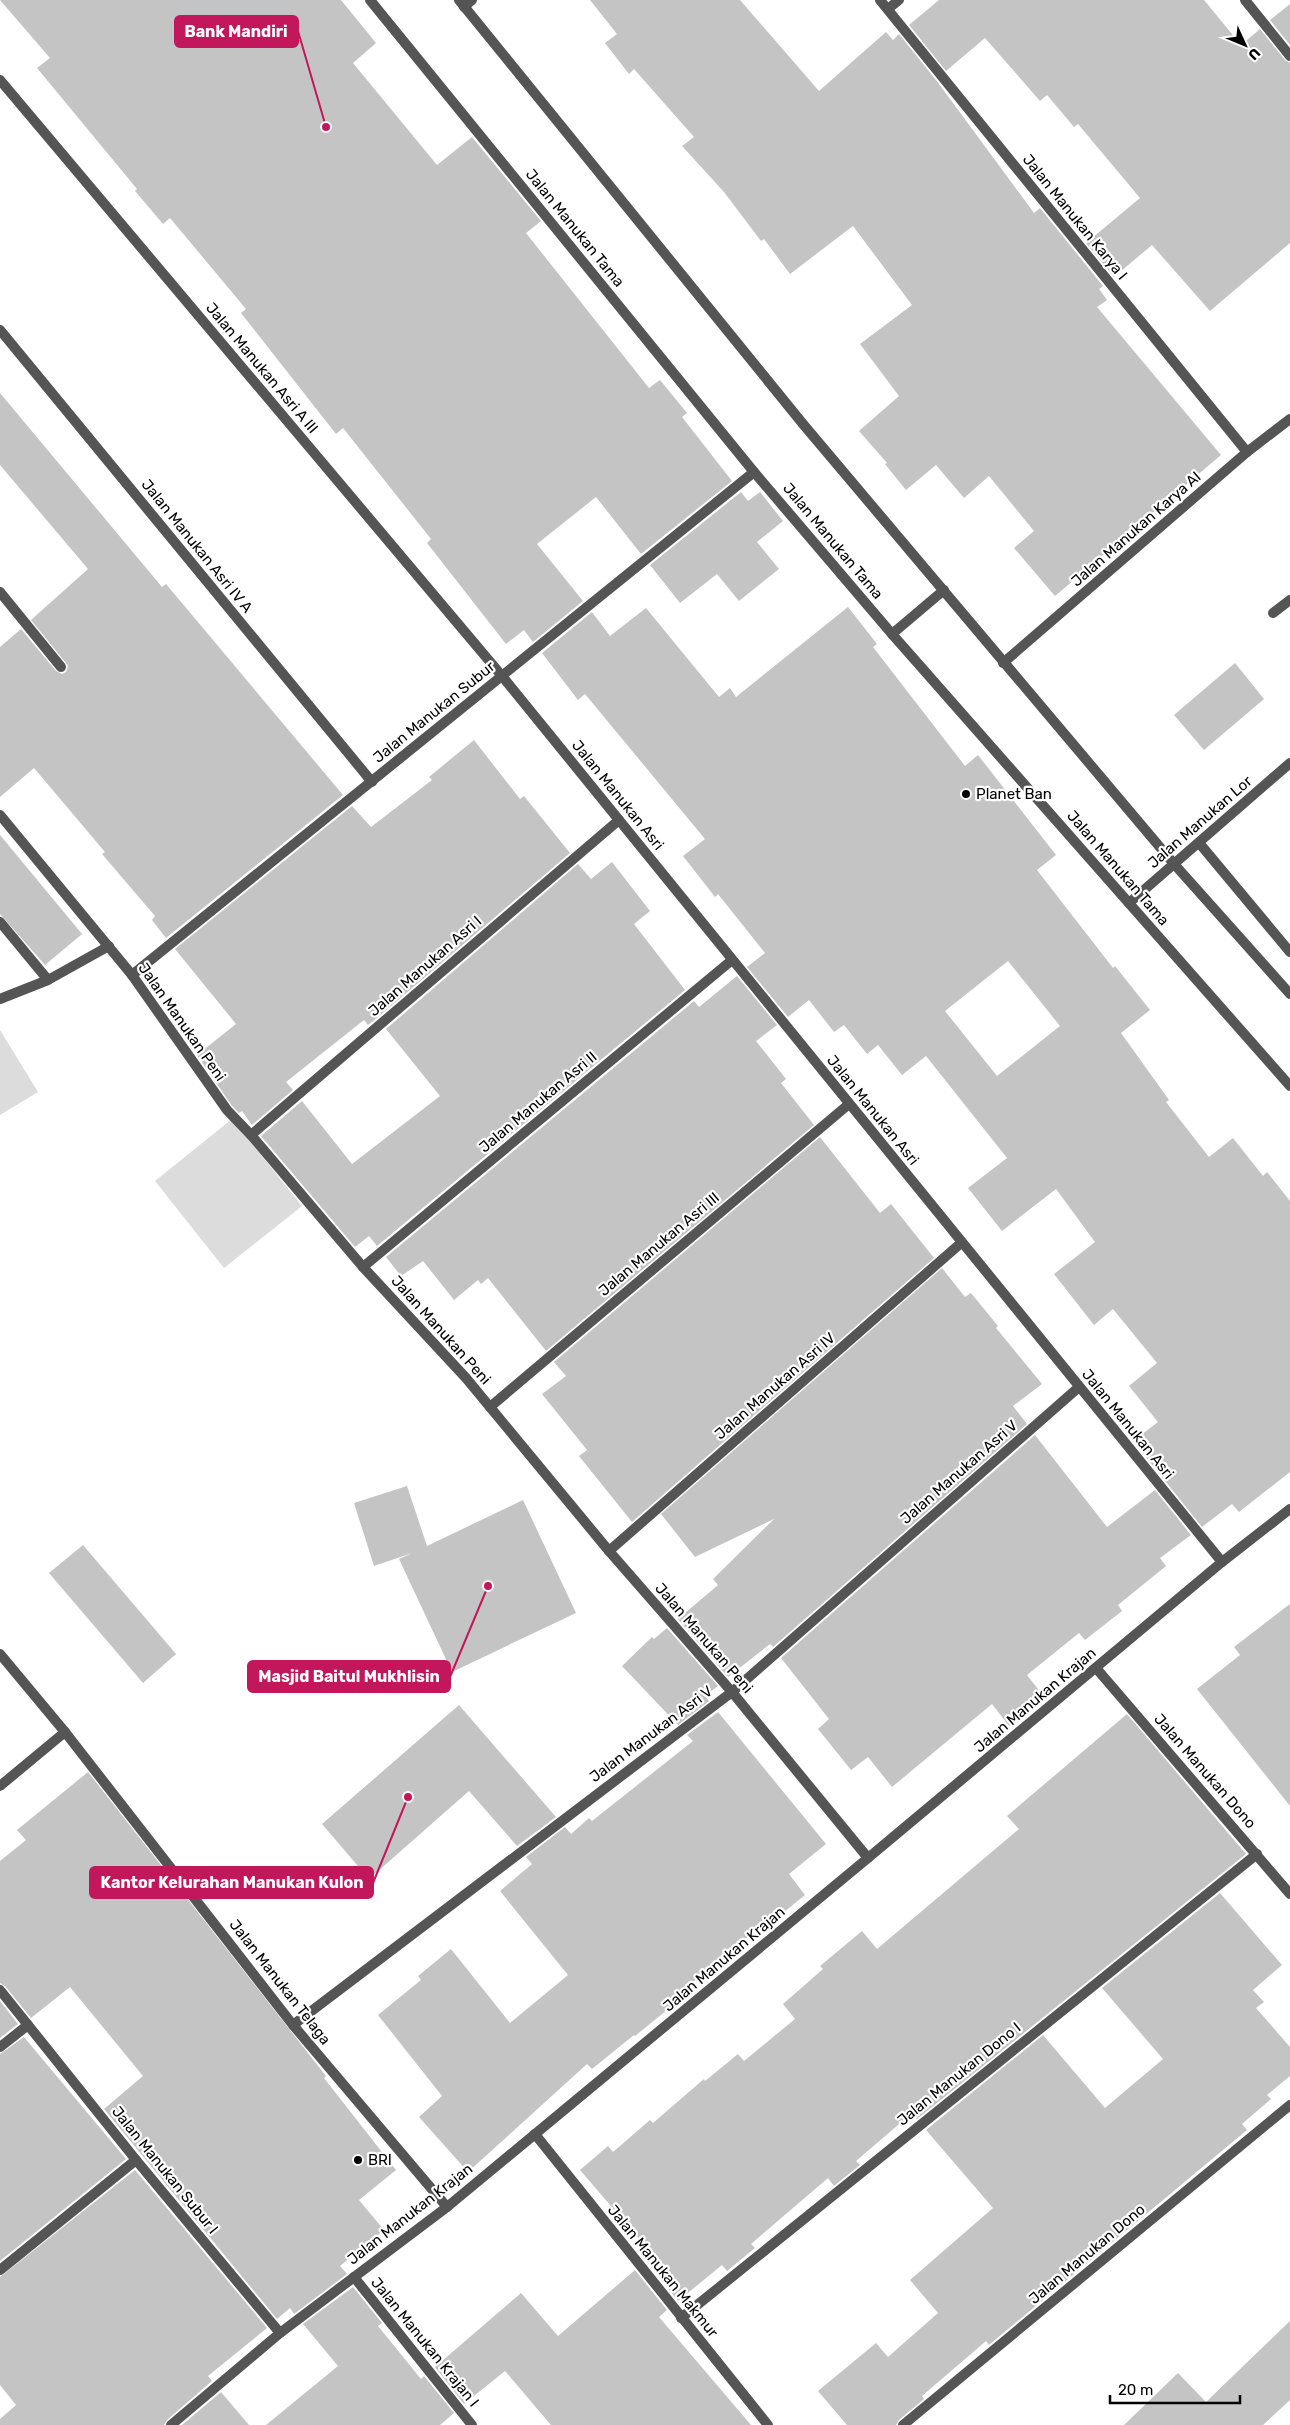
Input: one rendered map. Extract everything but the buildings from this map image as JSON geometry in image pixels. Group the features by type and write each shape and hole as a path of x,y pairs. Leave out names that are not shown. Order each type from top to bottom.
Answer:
{"street":[{"name":"Jalan Manukan Tama","path":"370,0 754,472 892,634 1290,1086"},
{"name":"Jalan Manukan Karya I","path":"880,0 1247,452"},
{"path":"888,9 899,0"},
{"path":"1245,0 1290,56"},
{"path":"465,2 803,424 1175,865 1290,994"},
{"name":"Jalan Manukan Asri A III","path":"0,80 502,676"},
{"name":"Jalan Manukan Asri IV A","path":"0,330 372,782"},
{"name":"Jalan Manukan Karya AI","path":"1003,663 1247,452 1290,419"},
{"name":"Jalan Manukan Subur","path":"132,975 754,472"},
{"path":"892,634 944,590"},
{"path":"0,592 61,667"},
{"path":"1273,613 1290,600"},
{"name":"Jalan Manukan Asri","path":"502,676 1222,1562"},
{"name":"Jalan Manukan Lor","path":"1129,903 1200,844 1290,763"},
{"name":"Jalan Manukan Peni","path":"0,815 132,975 227,1110 251,1134 363,1267 466,1378 609,1551 732,1692 868,1858"},
{"name":"Jalan Manukan Asri I","path":"251,1134 619,820"},
{"path":"1200,844 1290,952"},
{"path":"0,922 48,980"},
{"path":"0,999 48,980 109,946"},
{"name":"Jalan Manukan Asri II","path":"363,1267 732,960"},
{"name":"Jalan Manukan Asri III","path":"490,1407 848,1104"},
{"name":"Jalan Manukan Asri IV","path":"609,1551 961,1242"},
{"name":"Jalan Manukan Asri V","path":"293,2025 732,1692 1079,1387"},
{"name":"Jalan Manukan Krajan","path":"171,2425 280,2333 447,2207 1222,1562 1290,1509"},
{"name":"Jalan Manukan Telaga","path":"0,1654 65,1732 293,2025 447,2207"},
{"name":"Jalan Manukan Dono","path":"1096,1668 1290,1894"},
{"path":"0,1786 65,1732"},
{"name":"Jalan Manukan Dono I","path":"680,2318 1256,1854"},
{"name":"Jalan Manukan Subur I","path":"0,1990 136,2160 280,2333"},
{"path":"0,2047 28,2025"},
{"name":"Jalan Manukan Dono","path":"903,2425 1290,2105"},
{"name":"Jalan Manukan Makmur","path":"535,2134 680,2318 768,2425"},
{"path":"0,2270 136,2160"},
{"name":"Jalan Manukan Krajan I","path":"354,2277 472,2425"}],"shaded area":[{"path":"0,1030 38,1092 0,1115"},
{"path":"232,1119 302,1206 224,1268 155,1181"}],"place":[{"name":"Bank Mandiri","path":"326,127"},
{"name":"Planet Ban","path":"966,794"},
{"name":"Masjid Baitul Mukhlisin","path":"488,1586"},
{"name":"Kantor Kelurahan Manukan Kulon","path":"408,1797"},
{"name":"BRI","path":"358,2160"}]}
